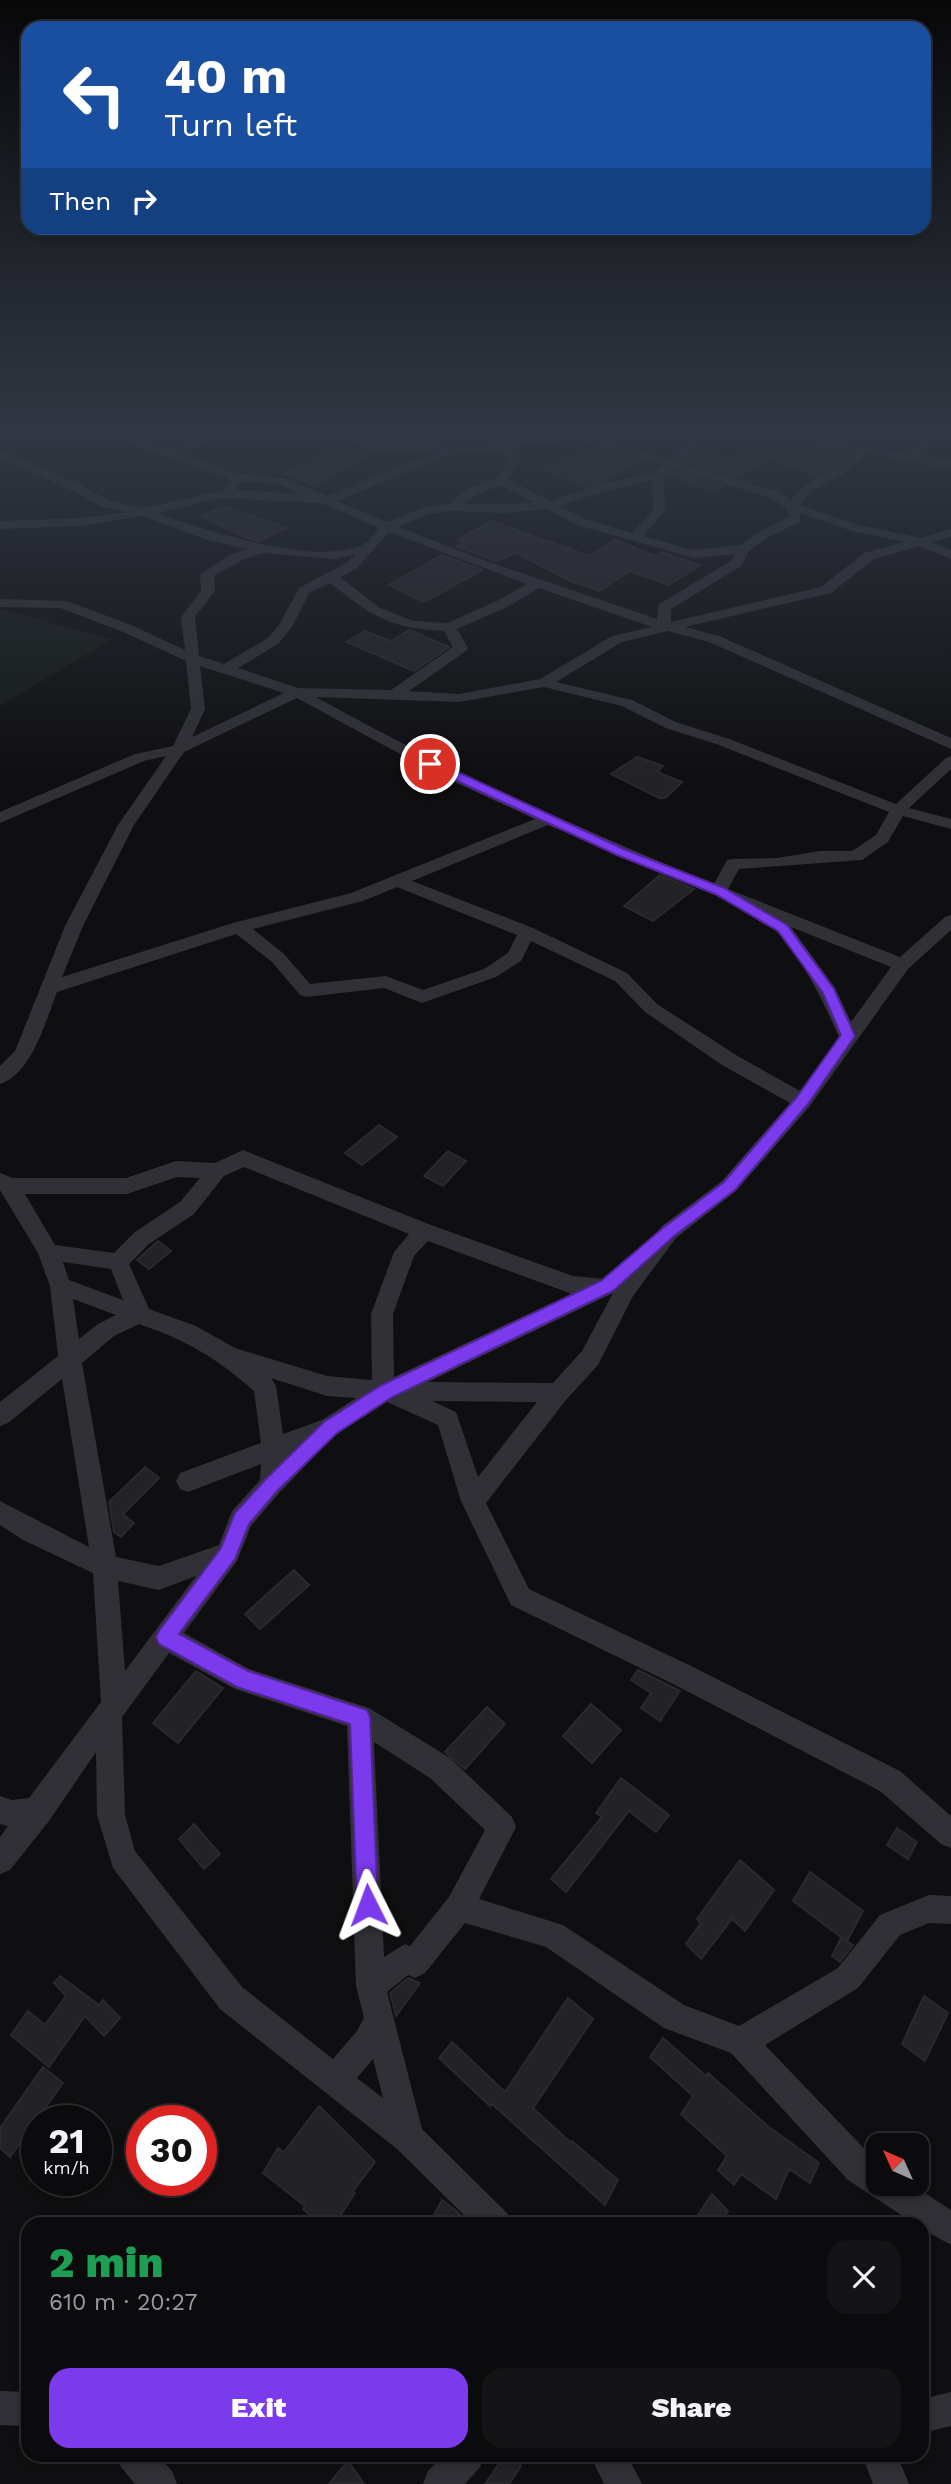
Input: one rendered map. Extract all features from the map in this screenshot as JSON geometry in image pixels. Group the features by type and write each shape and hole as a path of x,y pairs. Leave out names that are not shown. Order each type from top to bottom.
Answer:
{"street":[{"path":"200,548 210,554 237,557 264,549"},
{"path":"210,554 264,549 335,555 363,548"},
{"path":"225,670 273,641 285,627 304,591 351,566 368,548"},
{"path":"443,548 664,626 714,639 951,744"},
{"path":"656,548 698,569 736,563 744,549"},
{"path":"0,818 140,757 179,749 297,692 460,698 544,683 617,639 664,626 708,619 757,604 826,590 869,556 896,548"},
{"path":"935,548 951,555"},
{"path":"664,626 664,607 698,569 744,549"},
{"path":"0,1077 23,1054 74,926 126,825 179,749 198,709 188,617 208,591 210,554"},
{"path":"332,578 375,611 411,625 449,627 502,604 538,583"},
{"path":"0,603 62,604 126,628 193,659 297,692 388,744 622,852 902,965"},
{"path":"394,694 461,648 449,627"},
{"path":"544,683 627,703 671,726 724,742 898,810 951,824"},
{"path":"719,891 733,864 777,863 820,856 856,856 882,838 898,810 951,761"},
{"path":"49,988 239,927 357,897 550,819"},
{"path":"399,881 527,932 621,977 651,1008 729,1060 803,1101"},
{"path":"719,891 783,928 829,992 848,1036"},
{"path":"0,1860 228,1553 241,1519 272,1484 330,1427 384,1391 607,1286 669,1232 729,1186 803,1101 902,965 951,921"},
{"path":"239,927 278,958 306,991 386,982 422,997 490,973 515,957 527,932"},
{"path":"118,1262 142,1238 187,1208 217,1171 243,1158 424,1231 572,1285 607,1286"},
{"path":"5,1183 127,1186 176,1168 217,1171"},
{"path":"5,1183 48,1252 61,1286 70,1360 105,1566 112,1709 111,1815 123,1858 231,1998 408,2138 489,2217"},
{"path":"384,1391 382,1314 405,1252 424,1231"},
{"path":"473,1500 558,1393 590,1358 625,1290 669,1232"},
{"path":"48,1252 118,1262"},
{"path":"118,1262 140,1313"},
{"path":"61,1286 188,1332 227,1354 265,1386 274,1450 272,1484"},
{"path":"0,1416 106,1330 140,1313"},
{"path":"227,1354 327,1386 384,1391 558,1393"},
{"path":"384,1391 448,1419 473,1500 520,1597 680,1674 890,1781 951,1834"},
{"path":"188,1481 330,1427"},
{"path":"0,1512 32,1532 105,1566 159,1578 228,1553"},
{"path":"165,1637 244,1680 360,1717 440,1768 502,1827 459,1907 415,1963 405,1959 371,1986"},
{"path":"360,1717 371,1986 408,2138"},
{"path":"0,1810 12,1814 39,1811"},
{"path":"459,1907 553,1935 676,2017 741,2042 866,2174"},
{"path":"741,2042 848,1978 890,1925 929,1909 951,1910"},
{"path":"335,2080 368,2042 379,2019"},
{"path":"900,2196 951,2229"},
{"path":"0,2408 21,2409"},
{"path":"929,2414 951,2409"},
{"path":"139,2462 159,2484"},
{"path":"441,2484 461,2462"},
{"path":"611,2462 624,2484"},
{"path":"882,2462 891,2484"}],"shaded area":[{"path":"0,609 112,639 0,706"}],"building":[{"path":"461,548 567,548 589,556 603,548 635,548 655,556 662,552 700,565 669,585 630,571 599,591 571,581 516,553 496,561"},
{"path":"442,555 482,570 424,602 389,585"},
{"path":"409,630 449,647 414,671 347,642 365,631 391,641"},
{"path":"637,757 663,766 657,772 682,782 665,798 659,798 611,774"},
{"path":"660,875 694,889 653,921 624,906"},
{"path":"379,1125 397,1137 362,1165 345,1153"},
{"path":"448,1151 466,1161 443,1186 424,1176"},
{"path":"158,1241 171,1251 149,1269 137,1260"},
{"path":"145,1467 159,1478 123,1514 134,1523 121,1537 114,1532 109,1502"},
{"path":"294,1570 309,1585 260,1629 245,1614"},
{"path":"638,1670 680,1691 660,1721 641,1708 651,1693 631,1680"},
{"path":"196,1671 223,1688 178,1743 153,1723"},
{"path":"591,1704 621,1730 592,1763 563,1736"},
{"path":"487,1707 505,1724 465,1769 445,1752"},
{"path":"621,1778 669,1815 656,1832 629,1811 566,1892 551,1879 602,1817 596,1813"},
{"path":"194,1824 220,1854 204,1869 179,1839"},
{"path":"897,1828 917,1842 908,1859 887,1845"},
{"path":"740,1860 774,1890 745,1931 732,1919 701,1959 686,1944 701,1923 697,1919"},
{"path":"810,1872 863,1911 847,1941 853,1945 840,1962 832,1956 841,1938 846,1941 793,1901"},
{"path":"60,1976 99,2005 103,2000 120,2018 104,2036 85,2016 49,2067 11,2035 28,2011 45,2025 66,1996 54,1983"},
{"path":"408,1978 420,1983 396,2016 390,1993"},
{"path":"924,1996 948,2013 925,2061 902,2044"},
{"path":"568,1998 593,2019 533,2108 571,2143 572,2141 618,2180 605,2205 492,2104 490,2106 439,2058 452,2042 505,2092"},
{"path":"663,2038 706,2076 708,2073 769,2127 819,2163 810,2183 789,2169 776,2199 741,2174 734,2185 718,2170 727,2156 681,2114 693,2096 650,2057"},
{"path":"43,2067 63,2083 47,2105 21,2105 21,2142 10,2157 0,2148 0,2128"},
{"path":"319,2106 375,2162 353,2191 355,2193 340,2217 312,2217 303,2209 305,2206 263,2173 278,2148 284,2152"},
{"path":"712,2194 728,2211 724,2217 697,2217"},
{"path":"442,2200 462,2217 433,2217"},
{"path":"349,2462 364,2484 329,2484"},
{"path":"500,2462 518,2462 521,2466 509,2484 485,2484"}],"route":[{"path":"368,1905 360,1717 244,1680 165,1637 228,1553 241,1519 330,1427 386,1391 501,1339 607,1286 669,1232 729,1186 803,1101 848,1036 829,992 783,928 719,891 622,852 430,764"}]}
